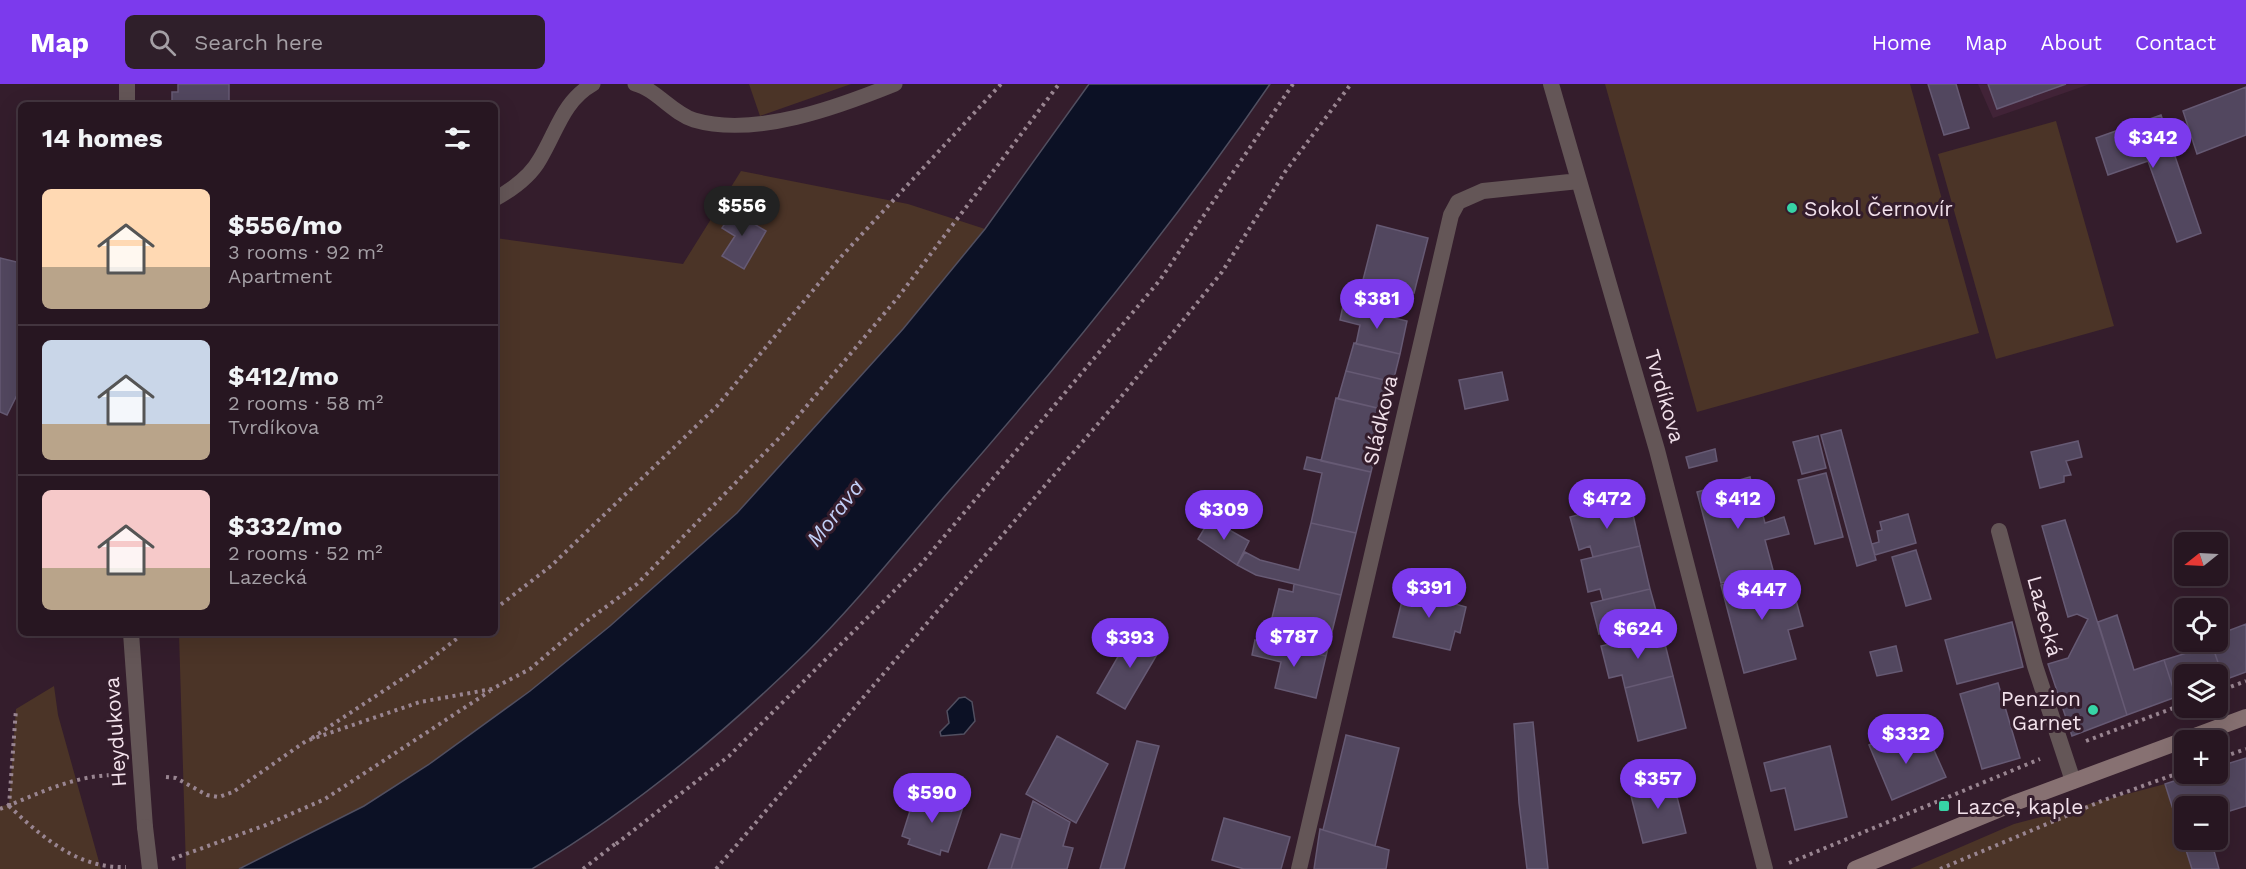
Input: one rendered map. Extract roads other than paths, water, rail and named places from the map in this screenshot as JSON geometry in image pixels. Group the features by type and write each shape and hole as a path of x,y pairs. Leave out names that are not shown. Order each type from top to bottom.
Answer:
{"main road":[{"path":"1855,869 2073,781 2246,717"}],"street":[{"path":"127,84 127,102"},
{"path":"1551,84 1579,181"},
{"name":"Sládkova","path":"1299,869 1451,215 1458,202 1483,191 1579,181"},
{"name":"Tvrdíkova","path":"1579,181 1657,450 1765,869"},
{"name":"Lazecká","path":"1999,531 2035,666 2073,781"},
{"name":"Heydukova","path":"131,636 150,869"}],"lane":[{"path":"498,197 515,187 529,174 540,160 572,100 593,84"},
{"path":"635,84 693,120 732,125 803,115 847,103 895,84"}],"water":[{"name":"Morava","path":"1089,84 1270,84 1156,241 1076,342 861,594 824,635 774,684 709,741 640,796 605,822 532,869 239,869 364,806 428,765 530,691 610,626 737,513 903,329 985,229"},
{"path":"965,697 972,702 975,721 964,734 941,736 940,732 949,723 947,711 959,698"}],"place":[{"name":"Sokol Černovír","path":"1792,208"},
{"name":"Penzion Garnet","path":"2093,710"},
{"name":"Lazce, kaple","path":"1944,806"}]}
